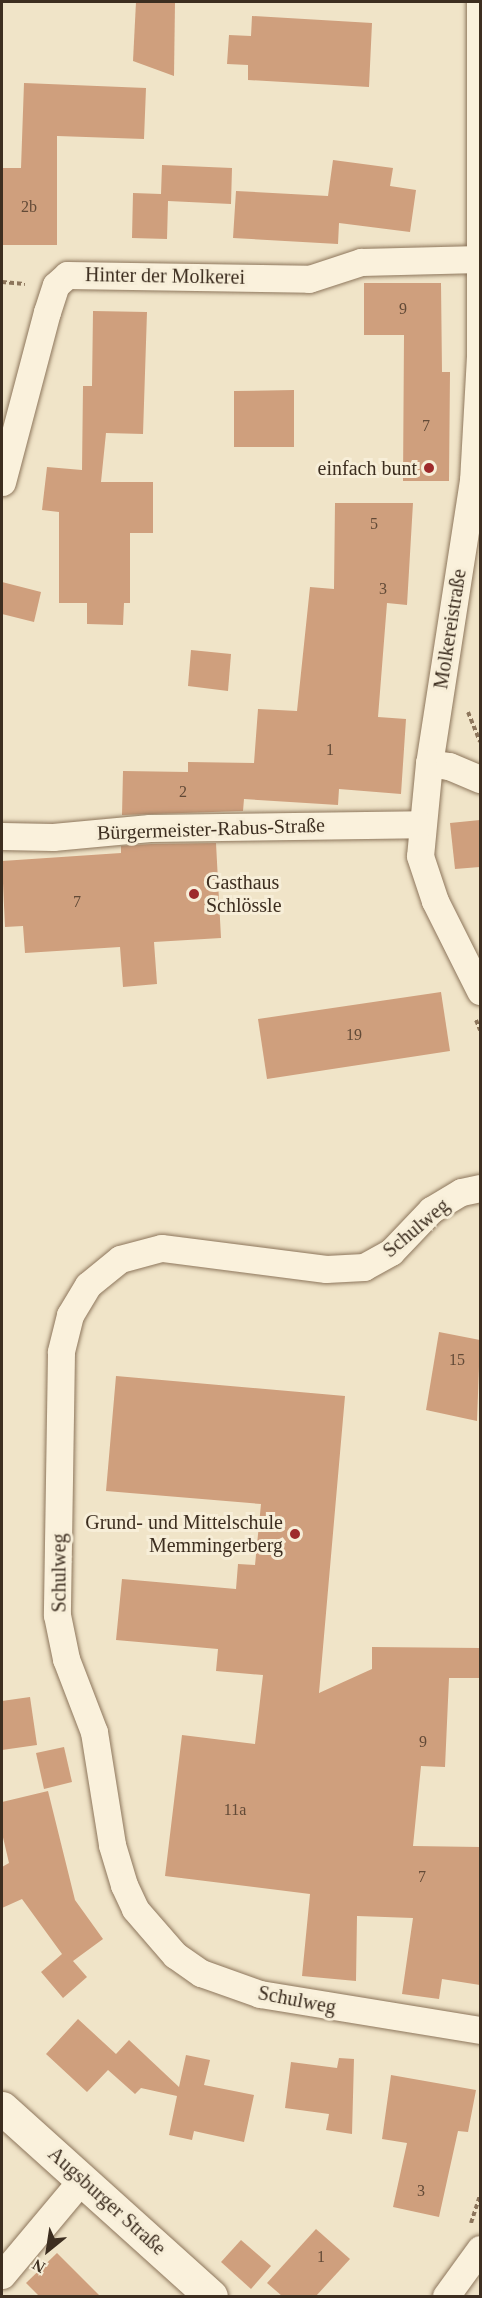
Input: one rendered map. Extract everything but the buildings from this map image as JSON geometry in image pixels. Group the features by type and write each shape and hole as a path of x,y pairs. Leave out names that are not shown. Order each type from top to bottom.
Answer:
{"street":[{"name":"Molkereistraße","path":"477,1003 424,877 420,824 429,763 469,580 477,480 480,356 480,2"},
{"name":"Hinter der Molkerei","path":"2,482 47,312 56,285 67,275 309,279 361,262 480,259"},
{"path":"429,763 449,766 480,779"},
{"name":"Bürgermeister-Rabus-Straße","path":"2,836 53,837 150,828 420,824"},
{"name":"Schulweg","path":"480,1188 461,1192 431,1210 391,1252 364,1267 327,1269 161,1248 120,1260 88,1285 69,1315 61,1352 57,1615 66,1659 94,1732 112,1845 124,1885 135,1910 175,1954 201,1973 260,1994 480,2030"},
{"name":"Augsburger Straße","path":"2,2108 83,2178 211,2296"},
{"path":"2,2275 83,2178"},
{"path":"446,2296 480,2249"}],"path":[{"path":"468,712 480,742"},
{"path":"477,1003 480,1030"}],"place":[{"name":"einfach bunt","path":"429,468"},
{"name":"Gasthaus Schlössle","path":"194,894"},
{"name":"Grund- und Mittelschule Memmingerberg","path":"295,1534"}]}
